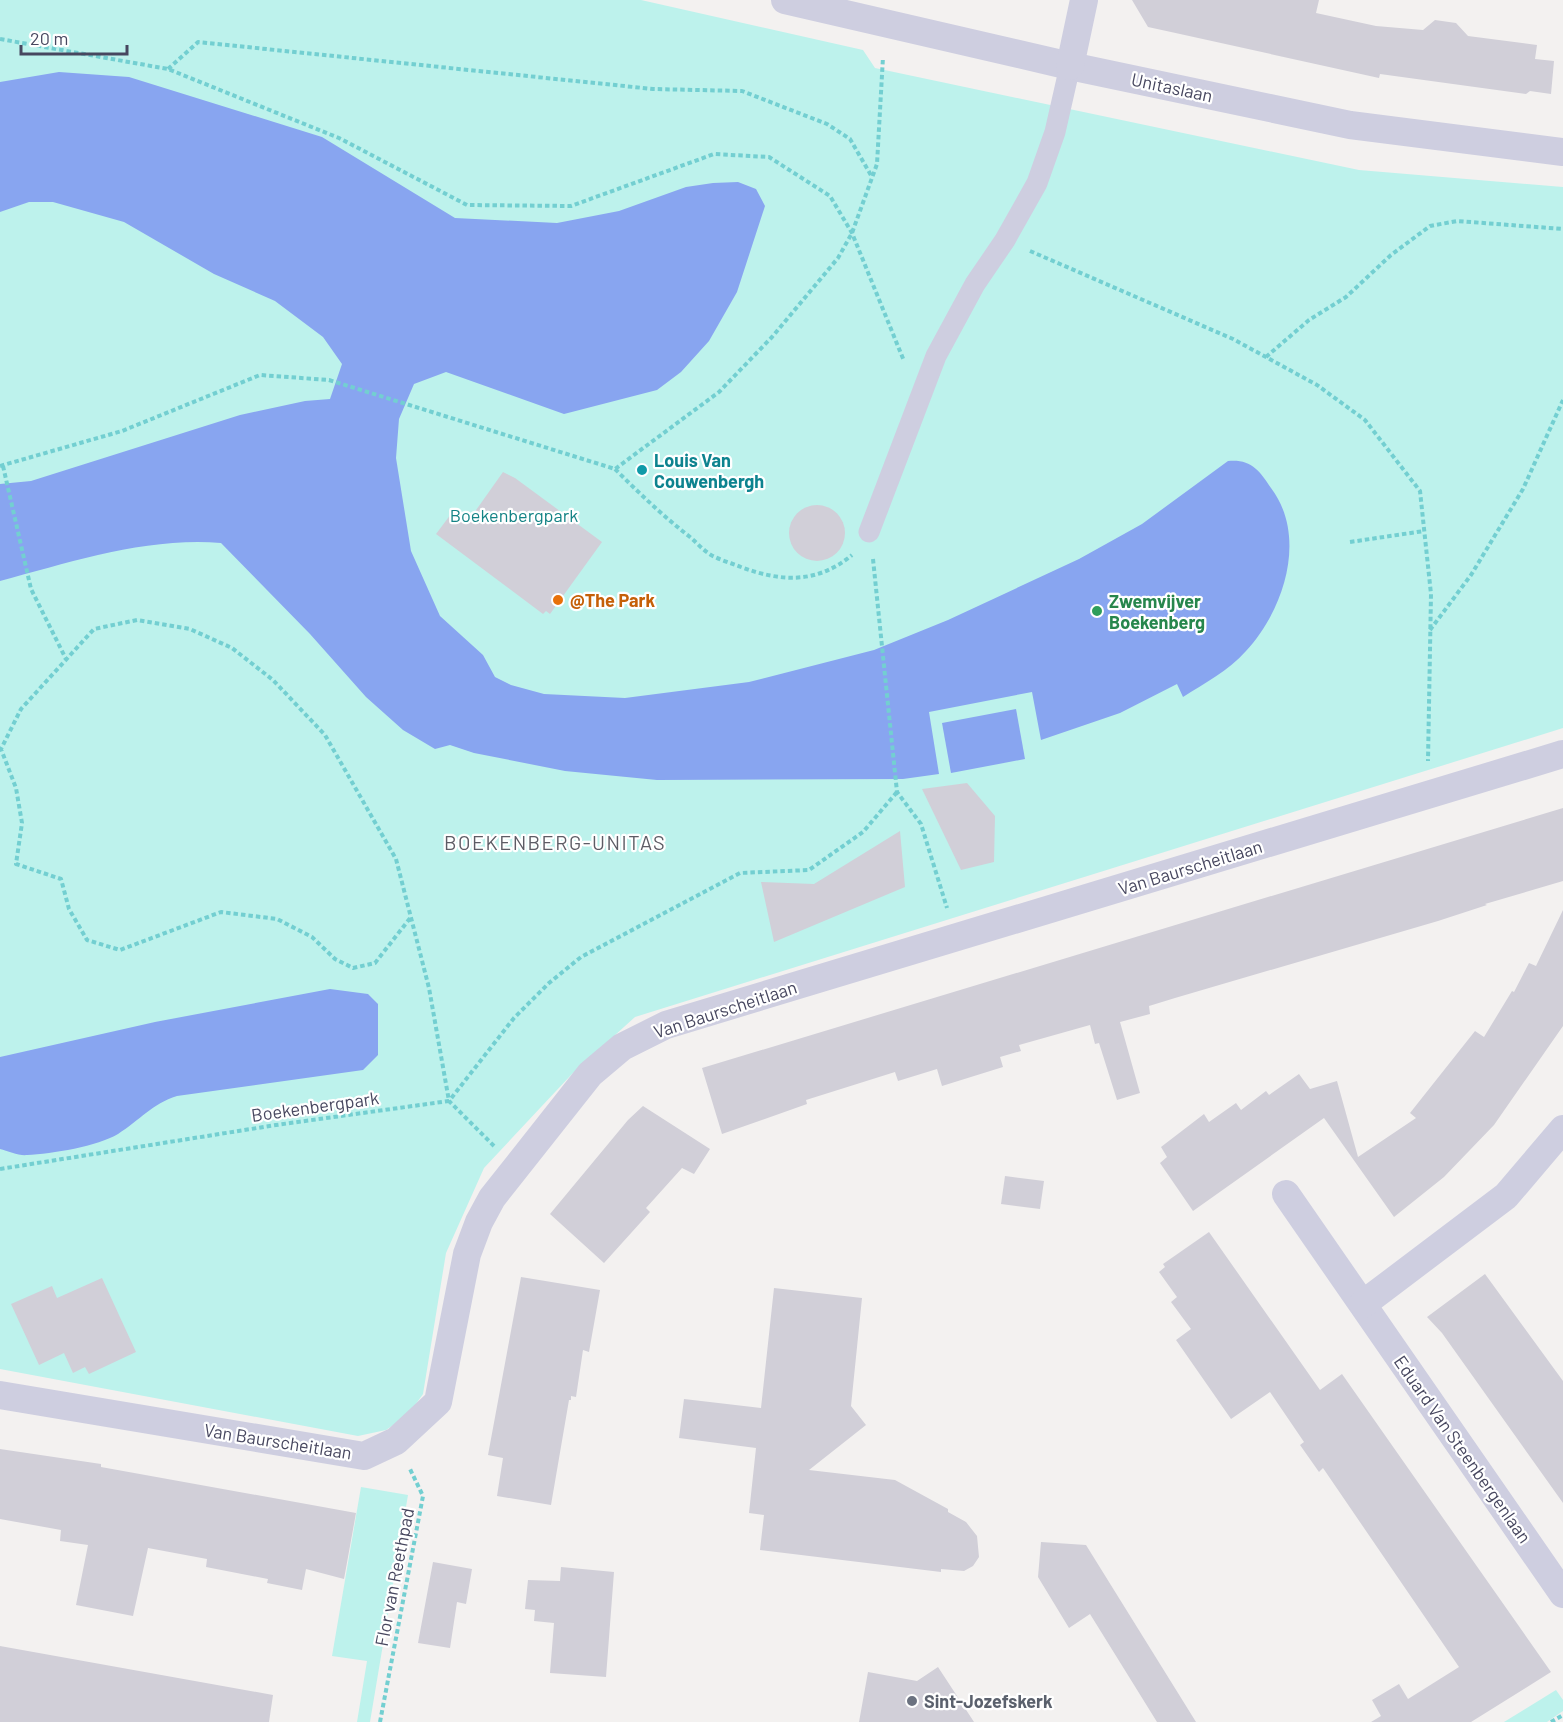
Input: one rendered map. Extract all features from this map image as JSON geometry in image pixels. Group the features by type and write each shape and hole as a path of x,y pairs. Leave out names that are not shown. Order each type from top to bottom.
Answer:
{"street":[{"name":"Unitaslaan","path":"785,0 1070,66 1350,125 1563,152"},
{"path":"869,532 918,398 952,324 1005,240 1037,183 1054,132 1084,0"},
{"name":"Van Baurscheitlaan","path":"0,1395 364,1456 396,1441 438,1402 467,1254 479,1222 515,1167 590,1074 622,1047 666,1025 1563,754"},
{"path":"1362,1304 1506,1196 1563,1129"},
{"name":"Eduard Van Steenbergenlaan","path":"1286,1194 1563,1594"}],"path":[{"path":"615,469 719,392 772,337 838,258 852,233 879,151 885,23"},
{"path":"0,39 168,69 339,138 467,204 571,206 714,154 769,156 830,196 852,233 918,398"},
{"path":"168,69 198,42 289,49 552,80 653,89 742,91 827,124 842,134 860,153 872,178"},
{"path":"1266,357 1310,320 1346,297 1391,255 1430,226 1457,221 1563,229"},
{"path":"1005,240 1233,339 1317,385 1365,420 1420,491 1431,594 1427,795"},
{"path":"66,659 31,589 1,466 122,431 260,375 328,380 412,404 615,469 667,520 713,556 769,577 810,578 829,572 854,554 869,532"},
{"path":"1430,630 1471,575 1523,489 1563,400"},
{"path":"1350,542 1424,531"},
{"path":"869,532 882,632 897,792 921,824 956,937"},
{"path":"411,917 375,963 353,968 335,959 312,937 277,919 221,912 120,950 87,940 69,909 61,879 16,864 22,823 16,788 1,749 21,709 94,629 137,620 190,628 232,648 273,680 325,735 396,859 411,917 429,988 449,1101 515,1167"},
{"path":"449,1101 514,1018 549,983 581,957 741,873 809,870 864,832 897,792"},
{"name":"Boekenbergpark","path":"0,1169 276,1125 449,1101"},
{"name":"Flor van Reethpad","path":"380,1722 423,1496 396,1441"},
{"path":"1551,1722 1563,1715"}],"green space":[{"name":"Boekenbergpark","path":"0,0 641,0 863,50 875,68 1359,170 1563,187 1563,728 635,1017 571,1075 484,1168 446,1253 423,1394 408,1415 386,1430 358,1436 0,1369"},
{"path":"361,1487 408,1495 370,1722 357,1722 367,1661 332,1656"},
{"path":"1556,1690 1563,1700 1563,1711 1547,1722 1504,1722"}],"water":[{"path":"59,72 129,77 322,137 455,218 557,223 619,211 686,187 738,182 756,189 765,206 737,292 709,341 681,372 657,390 564,414 446,372 414,384 399,419 396,458 411,551 440,616 483,655 495,677 511,685 544,694 625,698 749,682 874,650 948,620 1079,559 1142,524 1228,461 1249,464 1258,471 1282,507 1288,528 1287,572 1271,615 1260,634 1239,658 1224,671 1183,697 1177,684 1120,713 1041,740 1032,692 929,712 939,774 903,779 657,780 565,771 474,753 450,745 435,749 403,730 366,697 310,634 221,543 193,542 137,547 0,581 0,484 31,481 240,415 305,401 330,399 342,364 323,337 275,301 214,274 124,222 53,202 29,202 0,212 0,82"},
{"path":"1016,709 1025,759 951,773 942,723"},
{"path":"330,989 368,994 378,1004 378,1055 363,1070 177,1096 153,1108 118,1134 74,1149 24,1155 0,1149 0,1057 155,1022"}],"building":[{"path":"1132,0 1319,0 1316,13 1376,26 1423,30 1435,20 1456,23 1468,36 1537,45 1535,59 1554,61 1551,94 1530,91 1526,94 1380,74 1379,78 1148,27"},
{"path":"503,472 515,478 602,542 550,614 546,611 543,614 436,534 454,510 469,520"},
{"path":"811,505 823,505 833,509 841,517 845,533 841,549 833,557 823,561 811,561 801,557 793,549 789,539 789,527 793,517 801,509"},
{"path":"967,783 995,816 994,862 961,870 922,789"},
{"path":"1563,808 1563,881 1485,904 1487,905 1438,921 1149,1006 1150,1014 1120,1022 1140,1093 1117,1100 1099,1043 1095,1044 1090,1025 1019,1045 1021,1051 1000,1057 1003,1067 942,1086 937,1069 898,1081 895,1072 806,1100 807,1104 722,1134 702,1068"},
{"path":"900,831 905,887 774,942 761,882 814,884"},
{"path":"1563,910 1563,1026 1494,1125 1444,1177 1394,1217 1324,1118 1193,1211 1160,1163 1167,1157 1161,1147 1204,1114 1209,1122 1236,1103 1241,1110 1266,1091 1269,1095 1299,1074 1310,1089 1337,1081 1358,1157 1416,1118 1410,1113 1475,1031 1484,1037 1512,991 1514,992 1529,963 1536,966"},
{"path":"643,1106 710,1149 694,1174 682,1168 646,1208 650,1212 604,1263 550,1214 628,1120"},
{"path":"1005,1176 1044,1181 1040,1209 1001,1204"},
{"path":"1209,1232 1320,1390 1342,1374 1551,1672 1471,1722 1371,1722 1381,1716 1372,1700 1399,1684 1408,1699 1459,1667 1323,1468 1319,1472 1300,1445 1304,1442 1270,1392 1231,1419 1176,1340 1191,1329 1171,1302 1177,1297 1159,1272 1165,1267 1163,1264"},
{"path":"1485,1274 1563,1381 1563,1503 1442,1333 1427,1317"},
{"path":"521,1277 600,1290 589,1352 583,1350 576,1397 571,1396 569,1400 551,1505 497,1496 503,1458 488,1455"},
{"path":"102,1278 136,1352 89,1374 85,1367 73,1373 64,1353 39,1365 11,1304 52,1286 57,1298"},
{"path":"774,1288 862,1298 851,1406 866,1425 809,1470 895,1480 948,1509 948,1512 966,1522 977,1536 979,1557 973,1566 964,1571 941,1569 941,1572 760,1550 764,1515 749,1513 756,1448 679,1438 684,1399 761,1408"},
{"path":"0,1449 101,1464 101,1467 356,1513 344,1579 306,1569 302,1590 267,1583 268,1579 206,1567 207,1559 148,1548 133,1616 76,1605 88,1545 60,1541 61,1530 0,1519"},
{"path":"1041,1542 1086,1545 1196,1722 1157,1722 1090,1614 1069,1628 1038,1577"},
{"path":"433,1562 472,1569 466,1604 457,1602 450,1648 418,1643"},
{"path":"561,1567 614,1572 606,1677 550,1673 554,1623 534,1621 535,1610 525,1609 528,1580 560,1581"},
{"path":"0,1646 273,1695 269,1722 0,1722"},
{"name":"Sint-Jozefskerk","path":"938,1667 974,1722 859,1722 868,1672 917,1681"}],"place":[{"name":"Louis Van Couwenbergh","path":"642,470"},
{"name":"@The Park","path":"558,600"},
{"name":"Zwemvijver Boekenberg","path":"1097,611"},
{"name":"Sint-Jozefskerk","path":"912,1701"}],"district":[{"name":"BOEKENBERG-UNITAS","path":"555,842"}]}
